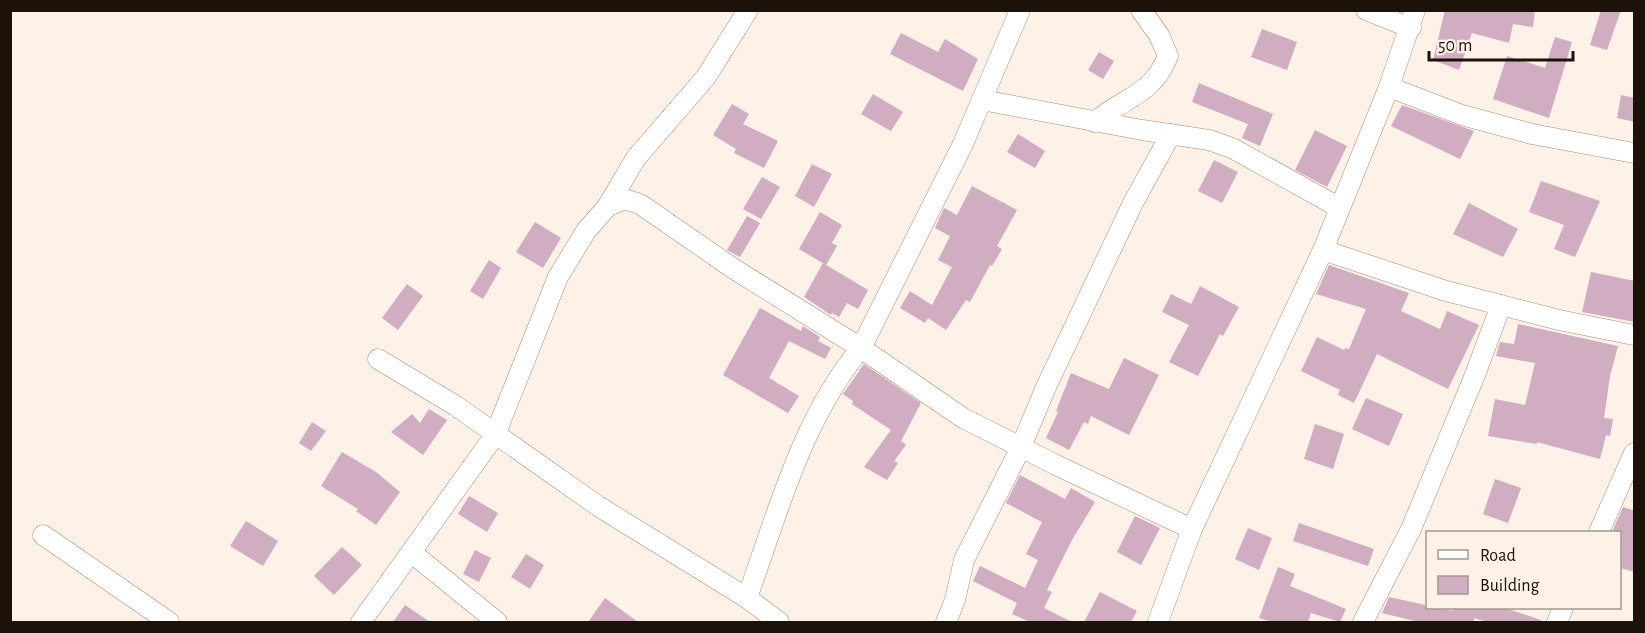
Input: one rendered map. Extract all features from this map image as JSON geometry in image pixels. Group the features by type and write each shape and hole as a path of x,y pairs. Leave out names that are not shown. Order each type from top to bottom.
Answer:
{"street":[{"path":"361,622 412,554 495,435 558,277 586,231 607,207 636,158 706,77 748,10"},
{"path":"747,598 800,450 841,372 861,348 963,144 1020,10"},
{"path":"1095,122 1121,103 1145,91 1162,72 1168,56 1160,35 1141,10"},
{"path":"1158,622 1192,529 1323,250 1389,87 1413,20 1366,10"},
{"path":"1389,87 1462,115 1532,134 1635,153"},
{"path":"982,100 1095,122 1209,140 1232,148 1340,208"},
{"path":"946,622 955,600 963,560 1021,447 1046,387 1133,203 1171,134"},
{"path":"607,207 624,200 640,204 734,269 861,348 963,418 1192,529"},
{"path":"1323,250 1446,291 1635,334"},
{"path":"1363,622 1411,529 1475,375 1501,305"},
{"path":"378,359 456,406 598,506 747,598 779,622"},
{"path":"1599,531 1635,453"},
{"path":"43,535 169,622"},
{"path":"412,554 497,622"}],"building":[{"path":"1445,10 1535,10 1533,27 1513,24 1509,43 1472,33 1459,70 1433,60"},
{"path":"1601,10 1621,10 1607,50 1590,45"},
{"path":"1262,29 1297,42 1287,70 1251,57"},
{"path":"901,33 938,52 945,39 978,59 963,91 890,54"},
{"path":"1555,37 1572,42 1549,118 1493,99 1507,56 1545,68"},
{"path":"1099,52 1114,61 1103,79 1088,70"},
{"path":"1199,83 1273,114 1260,146 1242,138 1248,124 1192,102"},
{"path":"873,94 903,112 891,131 861,114"},
{"path":"1621,95 1635,98 1635,122 1617,118"},
{"path":"732,104 749,114 743,124 778,141 764,168 734,153 736,149 713,135"},
{"path":"1402,105 1474,131 1460,159 1391,126"},
{"path":"1315,130 1347,146 1327,187 1295,170"},
{"path":"1018,134 1045,151 1035,168 1007,152"},
{"path":"1214,160 1238,172 1222,203 1198,191"},
{"path":"812,164 832,174 814,207 795,196"},
{"path":"762,177 780,187 761,219 743,209"},
{"path":"1541,181 1600,201 1575,257 1554,249 1564,225 1529,212"},
{"path":"972,186 1017,210 997,246 1002,249 992,266 990,265 970,302 966,300 946,330 928,318 925,323 900,308 910,291 932,305 952,267 938,260 950,236 935,228 944,208 957,215"},
{"path":"1469,203 1518,229 1503,257 1453,234"},
{"path":"820,212 842,225 832,243 837,246 826,265 799,249"},
{"path":"747,216 760,223 740,257 727,250"},
{"path":"535,222 561,238 543,268 516,252"},
{"path":"489,260 501,268 483,299 470,291"},
{"path":"823,263 868,290 858,309 847,303 839,317 832,313 831,315 804,297"},
{"path":"1329,265 1409,293 1401,311 1440,329 1447,311 1479,325 1448,389 1377,354 1354,403 1338,395 1340,390 1301,371 1317,337 1344,350 1349,349 1366,309 1316,294"},
{"path":"1591,272 1635,281 1635,322 1582,312"},
{"path":"407,284 423,296 398,330 382,318"},
{"path":"1200,286 1239,307 1223,336 1220,334 1198,376 1169,362 1189,325 1162,312 1171,294 1191,304"},
{"path":"760,308 801,331 803,326 820,337 818,341 831,348 825,359 789,341 769,378 799,396 788,413 723,375"},
{"path":"1518,324 1618,346 1610,376 1604,418 1613,419 1610,436 1606,435 1600,459 1537,442 1537,444 1488,436 1495,399 1525,405 1535,363 1496,356 1500,342 1514,344"},
{"path":"1124,358 1159,375 1129,435 1091,416 1088,424 1084,422 1069,450 1046,438 1058,412 1056,411 1071,373 1109,389"},
{"path":"864,364 921,403 901,441 906,445 894,461 898,463 887,480 864,467 891,430 852,404 853,401 843,394"},
{"path":"1366,398 1403,414 1389,446 1352,429"},
{"path":"429,409 447,420 423,455 391,432 412,414 420,423"},
{"path":"312,422 326,431 311,451 299,443"},
{"path":"1315,424 1344,434 1333,469 1304,459"},
{"path":"342,452 376,472 400,492 376,525 356,511 358,509 321,486"},
{"path":"1020,475 1065,499 1071,488 1095,502 1072,540 1047,590 1052,592 1044,608 1072,622 1030,622 1012,614 1017,603 973,581 980,566 1025,588 1038,560 1026,554 1042,522 1006,503"},
{"path":"1495,479 1521,488 1508,523 1483,514"},
{"path":"469,496 498,513 487,532 458,514"},
{"path":"1623,507 1635,511 1635,572 1621,568 1621,531 1612,531"},
{"path":"1135,516 1160,528 1141,565 1117,552"},
{"path":"246,521 278,541 263,566 230,546"},
{"path":"1299,523 1374,549 1368,566 1293,541"},
{"path":"1248,528 1272,538 1259,570 1235,559"},
{"path":"342,547 362,565 334,595 314,576"},
{"path":"475,550 491,558 479,582 463,574"},
{"path":"526,554 544,565 530,589 511,577"},
{"path":"1278,567 1295,574 1290,586 1346,609 1340,622 1311,613 1308,622 1272,622 1259,618"},
{"path":"1100,592 1137,611 1131,622 1084,622"},
{"path":"1389,597 1426,605 1426,609 1453,611 1452,609 1508,609 1541,620 1541,622 1487,622 1474,618 1474,622 1419,622 1382,613"},
{"path":"605,598 638,622 588,622"},
{"path":"405,605 430,622 393,622"}]}
